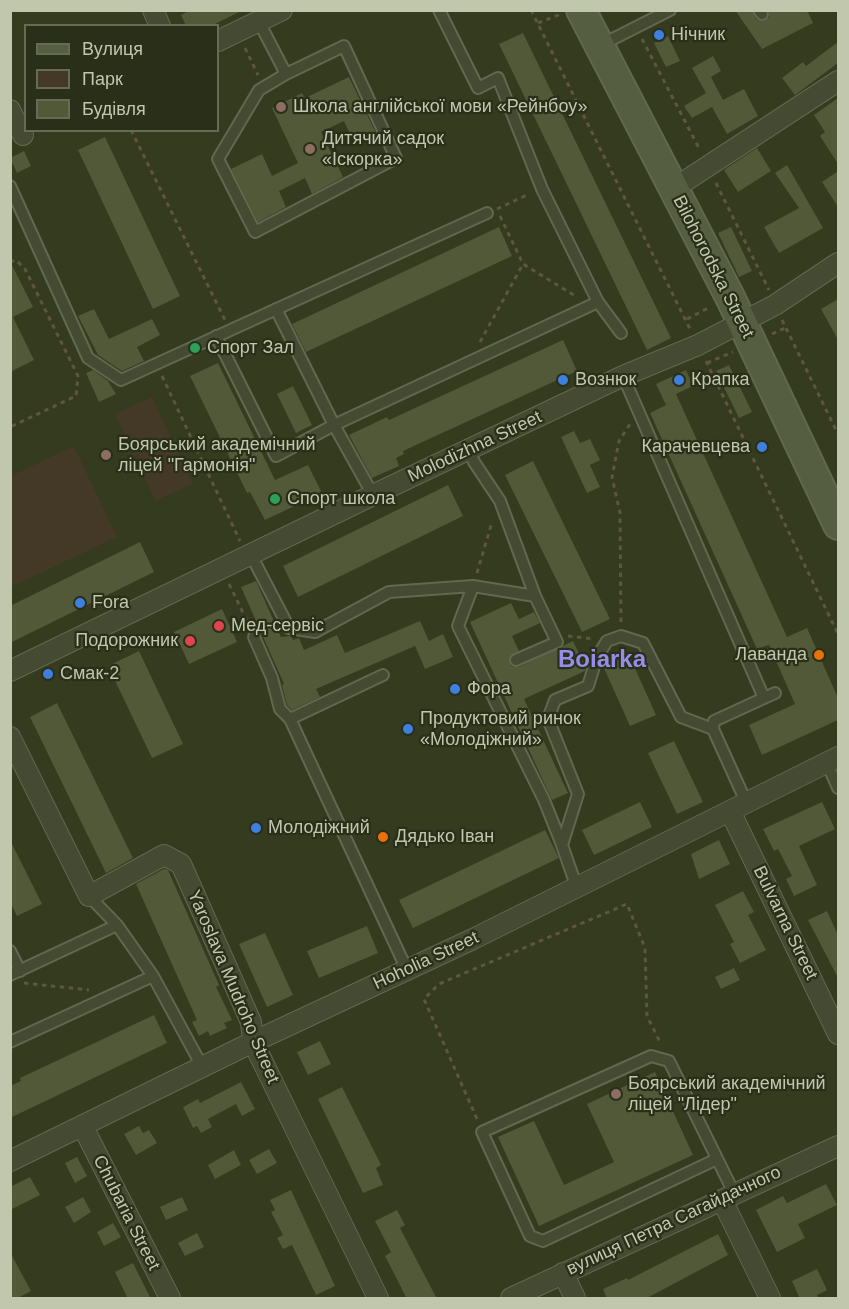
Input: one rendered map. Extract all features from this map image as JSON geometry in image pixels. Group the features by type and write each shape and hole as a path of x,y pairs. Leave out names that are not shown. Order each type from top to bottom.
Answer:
{"street":[{"path":"153,10 159,24"},
{"path":"219,41 282,10"},
{"name":"Bilohorodska Street","path":"581,10 741,321 838,525"},
{"path":"673,189 838,81"},
{"path":"10,110 22,135"},
{"name":"Molodizhna Street","path":"10,671 246,550 373,495 623,376 698,345 775,305 838,263"},
{"path":"10,737 89,896"},
{"name":"Hoholia Street","path":"10,1161 253,1042 577,888 833,760"},
{"name":"Bulvarna Street","path":"739,808 838,1034"},
{"name":"Yaroslava Mudroho Street","path":"89,896 164,855 181,864 251,1022 253,1042 378,1299"},
{"name":"Chubaria Street","path":"83,1126 170,1299"},
{"name":"вулиця Петра Сагайдачного","path":"510,1299 838,1146"},
{"path":"728,1196 770,1299"},
{"path":"563,1273 576,1299"}],"lane":[{"path":"438,10 478,88 498,78 542,189 594,304 621,333"},
{"path":"599,46 670,10"},
{"path":"259,22 286,74"},
{"path":"344,46 396,158 255,232 218,159 259,90 286,74 344,46"},
{"path":"10,186 88,358 121,380 492,211"},
{"path":"216,336 276,456 334,425 594,304"},
{"path":"276,309 334,425 373,495"},
{"path":"623,376 764,698"},
{"path":"469,450 474,462 500,501 535,596 557,642 516,660"},
{"path":"246,550 289,628 315,632 389,592 473,586 535,596"},
{"path":"473,586 459,626 544,800 577,888"},
{"path":"562,845 578,794 548,719 555,700 588,686 597,657 608,641 621,636 643,643 681,717 713,729"},
{"path":"254,637 272,678 280,709 290,719 406,970"},
{"path":"290,719 383,675"},
{"path":"739,808 713,729 714,721 775,693"},
{"path":"833,760 838,788"},
{"path":"89,896 117,925 153,976 203,1068"},
{"path":"10,951 15,973 117,925"},
{"path":"10,1042 153,976"},
{"path":"717,1159 543,1241 530,1236 482,1132 651,1056 669,1061 717,1159 728,1196"}],"path":[{"path":"531,10 698,345 838,634"},
{"path":"538,23 569,10"},
{"path":"637,28 708,166 838,434"},
{"path":"243,43 264,87"},
{"path":"132,132 229,330"},
{"path":"542,189 492,211 523,264 549,283 594,304"},
{"path":"10,262 16,260 25,269 78,376 76,396 10,427"},
{"path":"467,365 523,264"},
{"path":"156,364 246,550"},
{"path":"621,636 620,513 612,477 619,441 638,411"},
{"path":"473,586 484,543 500,501"},
{"path":"228,580 254,637"},
{"path":"553,634 608,641"},
{"path":"482,1132 424,999 439,984 627,904 645,948 647,1017 669,1061"},
{"path":"21,983 118,993"}],"green space":[{"path":"152,397 193,484 155,501 115,414"},
{"path":"74,446 117,537 11,587 11,476"}],"building":[{"path":"190,10 243,10 215,24 185,24 181,15"},
{"path":"735,10 752,10 756,19 762,21 769,17 768,10 807,10 813,23 762,49"},
{"path":"523,33 671,338 647,350 499,44"},
{"path":"668,36 680,61 666,67 654,43"},
{"path":"838,42 838,63 795,95 782,78 803,62 806,66"},
{"path":"713,56 721,71 711,77 723,100 744,89 758,116 727,134 712,107 692,118 684,106 706,93 692,68"},
{"name":"Дитячий садок «Іскорка»","path":"349,77 376,133 354,143 344,121 321,132 343,177 312,194 305,178 279,191 286,207 258,222 231,169 262,154 272,176 298,163 272,108 302,93 305,98"},
{"path":"838,98 838,164 820,136 825,132 814,115"},
{"path":"105,137 180,296 153,309 78,150"},
{"path":"757,148 771,171 738,192 724,170"},
{"path":"24,151 31,166 17,173 10,158"},
{"path":"787,165 823,228 779,253 764,227 799,208 775,173"},
{"path":"838,171 838,207 822,182"},
{"path":"499,227 512,256 306,352 292,324"},
{"path":"731,227 752,271 739,277 718,233"},
{"path":"10,261 33,307 13,317 34,360 10,372"},
{"path":"838,299 838,340 821,309"},
{"path":"94,309 109,339 152,319 160,335 137,347 144,361 122,371 98,355 78,316"},
{"path":"563,340 577,371 403,451 404,454 396,458 399,466 372,478 349,435 387,417 389,420"},
{"path":"218,363 275,480 308,465 322,493 265,520 250,492 247,493 190,376"},
{"path":"729,365 752,412 739,418 716,371"},
{"path":"93,370 108,381 116,394 99,402 86,373"},
{"path":"686,370 693,386 676,394 787,637 807,628 838,698 838,720 762,755 749,725 795,704 769,645 757,649 650,413 666,405 656,384"},
{"path":"293,386 312,425 296,433 277,394"},
{"path":"574,431 580,443 590,439 600,460 590,465 600,487 587,493 561,437"},
{"path":"533,461 610,619 582,632 505,475"},
{"path":"448,485 463,516 298,597 283,566"},
{"path":"140,542 154,572 10,643 10,606"},
{"path":"256,581 281,637 291,636 293,640 299,638 304,650 337,635 345,653 420,621 429,641 443,634 453,657 425,669 415,646 316,689 320,697 292,710 287,705 282,685 284,684 241,587"},
{"path":"511,603 519,619 534,612 540,623 512,636 519,651 510,656 511,666 519,667 573,641 586,668 585,671 524,699 568,793 552,800 470,622"},
{"path":"222,609 237,642 189,664 174,632"},
{"path":"139,651 183,744 152,758 108,666"},
{"path":"629,655 656,715 630,726 603,666"},
{"path":"57,703 133,858 106,873 30,717"},
{"path":"674,741 703,802 677,814 648,753"},
{"path":"640,802 652,827 594,855 582,830"},
{"path":"822,802 835,829 799,846 817,885 794,896 786,879 792,876 778,849 774,851 763,829"},
{"path":"545,830 559,858 413,928 399,900"},
{"path":"10,840 42,904 17,916 10,902"},
{"path":"719,840 730,864 699,879 691,854"},
{"path":"164,869 168,870 232,1020 224,1023 227,1028 210,1036 208,1031 199,1036 192,1022 197,1020 136,884"},
{"path":"743,891 754,912 748,915 766,950 740,963 730,944 734,942 715,905"},
{"path":"827,911 838,935 838,978 808,920"},
{"path":"367,926 378,953 319,978 307,951"},
{"path":"265,933 293,995 267,1007 239,944"},
{"path":"734,968 740,980 721,989 715,977"},
{"path":"154,1015 167,1043 10,1118 10,1086 21,1081 20,1078"},
{"path":"320,1041 331,1064 308,1075 297,1052"},
{"path":"655,1072 693,1155 539,1226 498,1137 534,1121 564,1185 614,1162 587,1104"},
{"path":"241,1082 255,1109 242,1116 236,1104 208,1119 212,1127 201,1133 197,1126 193,1128 183,1107 198,1099 200,1103"},
{"path":"342,1087 381,1165 376,1168 383,1185 363,1193 318,1099"},
{"path":"139,1126 143,1133 149,1130 157,1143 136,1155 124,1134"},
{"path":"269,1149 277,1163 257,1174 249,1160"},
{"path":"234,1150 241,1165 215,1179 208,1165"},
{"path":"77,1157 87,1176 75,1183 65,1163"},
{"path":"30,1177 40,1195 10,1210 10,1187"},
{"path":"826,1184 837,1205 798,1224 805,1238 777,1252 756,1210 783,1196 787,1203"},
{"path":"291,1190 335,1286 316,1295 292,1245 283,1249 277,1238 283,1235 271,1212 275,1210 270,1200"},
{"path":"83,1197 91,1212 74,1223 65,1207"},
{"path":"182,1197 188,1210 166,1220 160,1207"},
{"path":"397,1210 405,1225 400,1228 437,1299 407,1299 385,1256 391,1252 375,1221"},
{"path":"113,1223 121,1237 104,1246 97,1232"},
{"path":"197,1233 204,1247 185,1256 178,1243"},
{"path":"718,1234 728,1255 645,1299 607,1299 603,1289 627,1278 628,1280"},
{"path":"10,1252 31,1291 16,1299 10,1299"},
{"path":"133,1263 151,1299 128,1299 115,1272"},
{"path":"817,1269 827,1290 817,1295 819,1299 800,1299 792,1281"}],"place":[{"name":"Нічник","path":"659,35"},
{"name":"Школа англійської мови «Рейнбоу»","path":"281,107"},
{"name":"Дитячий садок «Іскорка»","path":"310,149"},
{"name":"Спорт Зал","path":"195,348"},
{"name":"Вознюк","path":"563,380"},
{"name":"Крапка","path":"679,380"},
{"name":"Карачевцева","path":"762,447"},
{"name":"Боярський академічний ліцей \"Гармонія\"","path":"106,455"},
{"name":"Спорт школа","path":"275,499"},
{"name":"Fora","path":"80,603"},
{"name":"Мед-сервіс","path":"219,626"},
{"name":"Подорожник","path":"190,641"},
{"name":"Лаванда","path":"819,655"},
{"name":"Смак-2","path":"48,674"},
{"name":"Фора","path":"455,689"},
{"name":"Продуктовий ринок «Молодіжний»","path":"408,729"},
{"name":"Молодіжний","path":"256,828"},
{"name":"Дядько Іван","path":"383,837"},
{"name":"Боярський академічний ліцей \"Лідер\"","path":"616,1094"}],"district":[{"name":"Boiarka","path":"602,660"}]}
